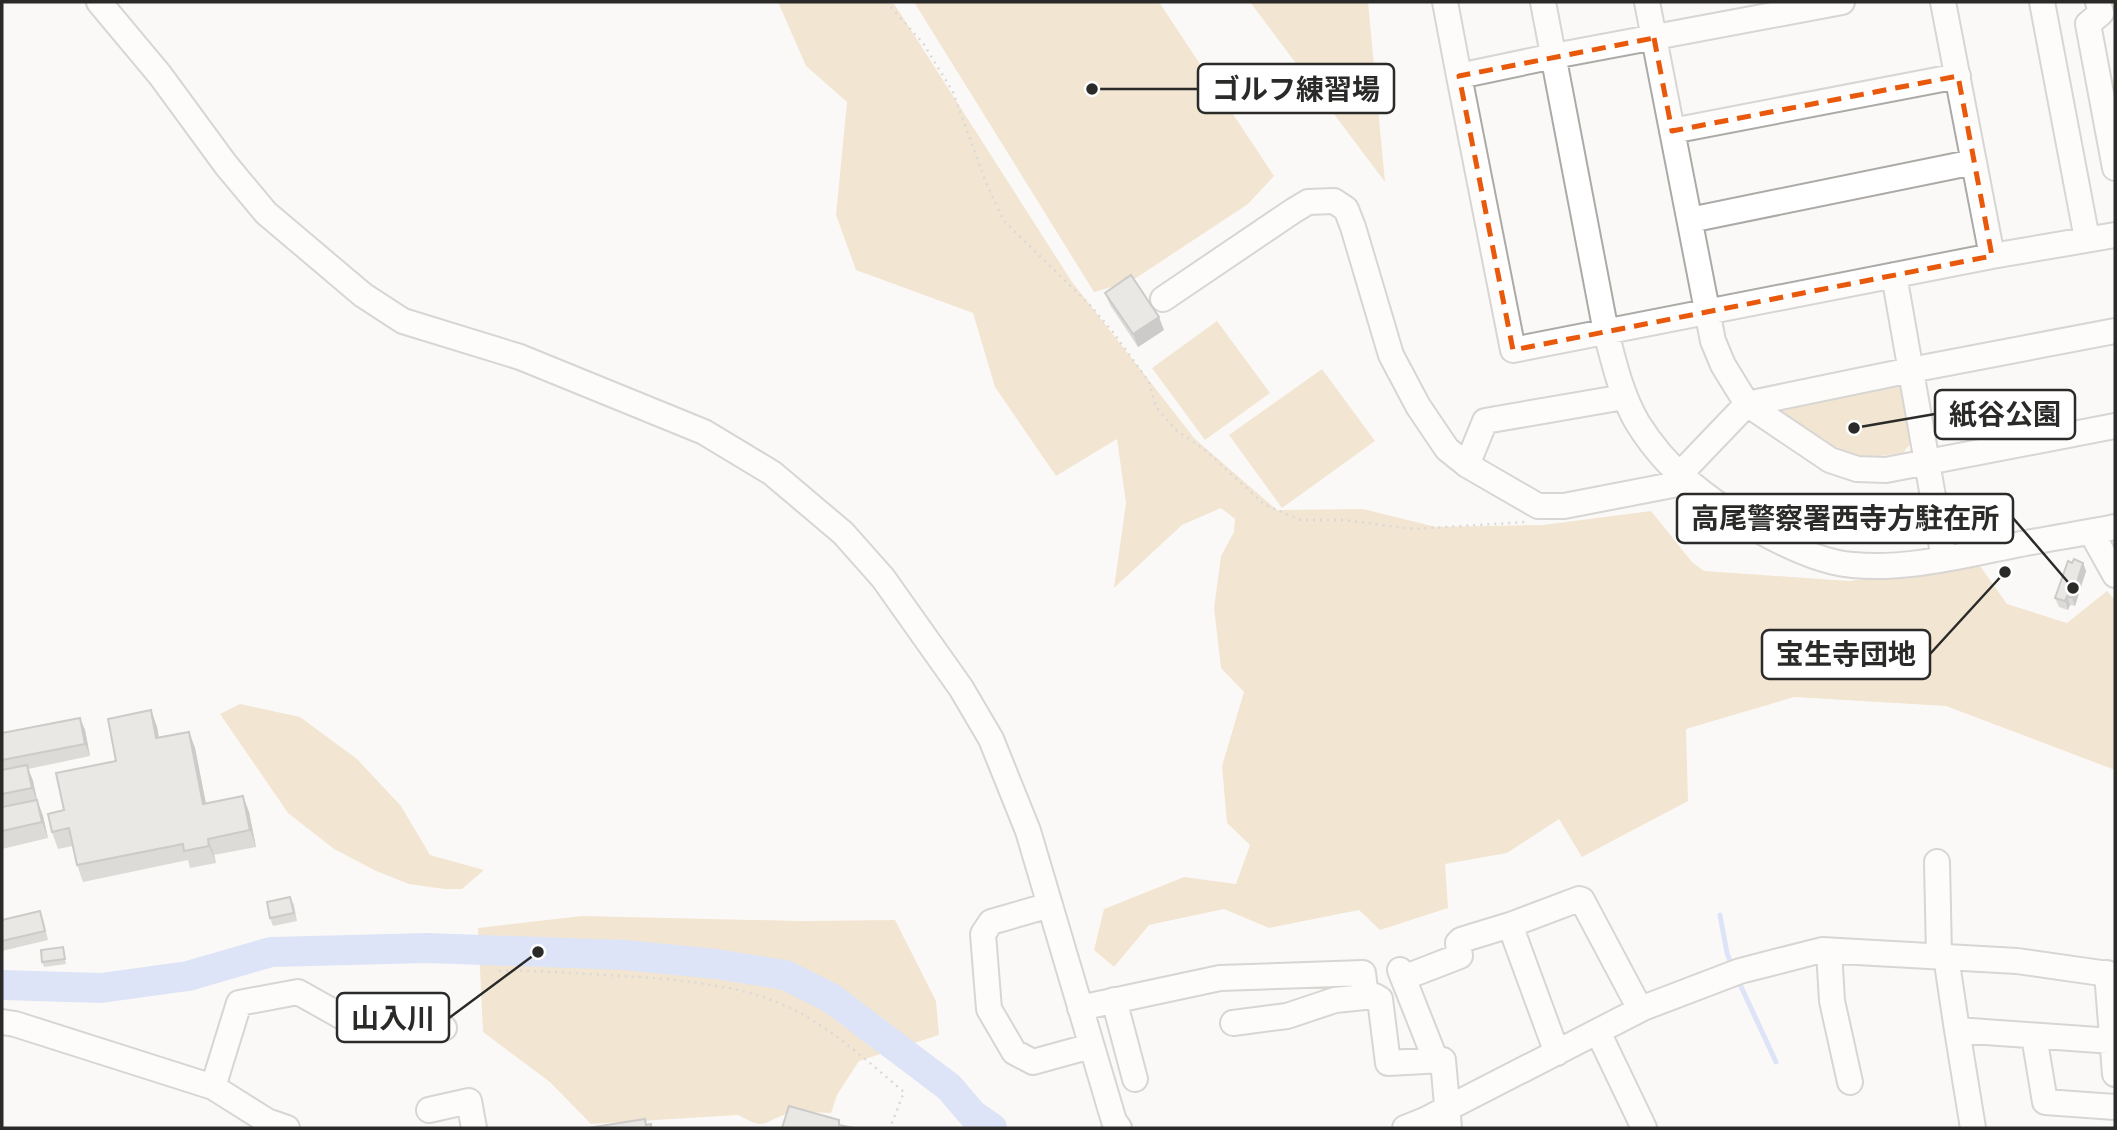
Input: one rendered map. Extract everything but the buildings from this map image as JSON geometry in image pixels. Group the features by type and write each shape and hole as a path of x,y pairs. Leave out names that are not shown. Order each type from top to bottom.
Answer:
{"street":[{"path":"99,2 160,75 226,165 266,213 363,295 403,321 520,358 704,432 772,473 843,533 883,578 961,688 990,739 1028,831 1091,1046 1111,1126"},
{"path":"1445,2 1513,350 1992,256 2115,235"},
{"path":"1543,2 1606,332 1624,397 1638,423 1684,478 1751,525 1790,546 1816,557 1851,565 1894,567 2103,529 2115,575"},
{"path":"1647,2 1713,341 1723,365 1747,404 1830,460 1857,469 1886,470 2115,426"},
{"path":"1458,76 1842,2"},
{"path":"1943,2 1992,256"},
{"path":"2042,2 2087,239"},
{"path":"2098,2 2101,13 2088,24 2115,168"},
{"path":"1672,131 1958,76"},
{"path":"1690,220 1974,162"},
{"path":"1163,299 1308,202 1334,201 1346,209 1353,226 1391,355 1447,449 1467,465 1538,506 1564,506 1684,478 1747,404 2115,331"},
{"path":"1894,275 1944,559"},
{"path":"1467,465 1485,421 1624,397"},
{"path":"1937,862 1944,957 1973,1128"},
{"path":"1436,1061 1401,974 1460,956 1458,943 1461,940 1579,899 1582,900 1588,916 1640,1009"},
{"path":"1050,905 990,922 983,934 989,1009 1014,1052 1033,1062 1091,1046"},
{"path":"1510,925 1557,1053"},
{"path":"1405,1128 1425,1120 1448,1118 1557,1053 1640,1009 1740,971 1822,950 2017,961 2111,974 2115,1074"},
{"path":"1829,951 1832,1001 1850,1082"},
{"path":"1080,1008 1220,978 1284,974 1363,973 1366,997"},
{"path":"1284,974 1287,1016"},
{"path":"213,1087 239,1003 298,992 355,1024 444,1028"},
{"path":"1233,1023 1287,1016 1335,1000 1375,996 1380,999 1388,1063 1443,1060 1448,1118"},
{"path":"1114,1000 1135,1079"},
{"path":"2,1023 15,1024 213,1087 272,1126"},
{"path":"1956,1030 2112,1041"},
{"path":"1598,1032 1644,1128"},
{"path":"2034,1036 2045,1102 2115,1107"},
{"path":"429,1110 469,1101 474,1128"}],"path":[{"path":"886,2 923,43 953,92 985,180 1003,220 1089,304 1113,332 1149,382 1156,407 1177,431 1204,449 1265,505 1301,520 1344,520 1414,529 1527,522"},
{"path":"499,971 539,970 671,979 733,990 802,1014 904,1092 890,1128"}],"highlighted area":[{"path":"1654,38 1672,131 1958,76 1992,256 1513,350 1459,76"}],"shaded area":[{"path":"778,2 893,2 1072,282 1195,439 1277,510 1363,509 1436,527 1543,525 1651,511 1692,562 1704,571 1849,581 1978,563 2007,604 2067,623 2107,591 2115,600 2115,770 1946,706 1794,697 1686,729 1688,801 1582,857 1559,819 1507,853 1445,864 1448,908 1380,930 1359,910 1269,928 1224,909 1149,925 1114,967 1094,950 1104,909 1184,877 1236,884 1250,845 1227,823 1222,766 1244,692 1221,668 1214,608 1221,556 1234,532 1235,519 1221,508 1182,525 1114,588 1126,503 1117,439 1056,476 995,387 973,313 856,270 836,215 847,102 806,66"},
{"path":"914,2 1159,2 1274,176 1248,204 1130,282 1094,292"},
{"path":"1250,2 1368,2 1385,182"},
{"path":"1217,321 1270,393 1205,440 1152,368"},
{"path":"1322,369 1375,441 1282,508 1229,435"},
{"path":"1894,383 1904,389 1912,442 1903,453 1857,459 1844,456 1775,413 1780,404"},
{"path":"240,704 300,717 357,759 401,806 430,855 484,870 462,889 444,889 409,884 376,871 334,849 288,813 220,714"},
{"path":"582,916 801,921 895,920 936,1001 939,1035 859,1061 837,1095 831,1113 802,1111 763,1124 754,1123 738,1115 591,1124 550,1082 483,1032 478,928"}],"waterway":[{"path":"1720,915 1732,966"},
{"path":"2,985 101,988 188,976 271,952 428,948 625,955 716,964 785,975 831,998 949,1087 973,1115 992,1128"},
{"path":"1738,980 1776,1062"}],"place":[{"name":"ゴルフ練習場","path":"1092,89"},
{"name":"紙谷公園","path":"1854,428"},
{"name":"宝生寺団地","path":"2005,572"},
{"name":"高尾警察署西寺方駐在所","path":"2073,588"},
{"name":"山入川","path":"538,952"}]}
